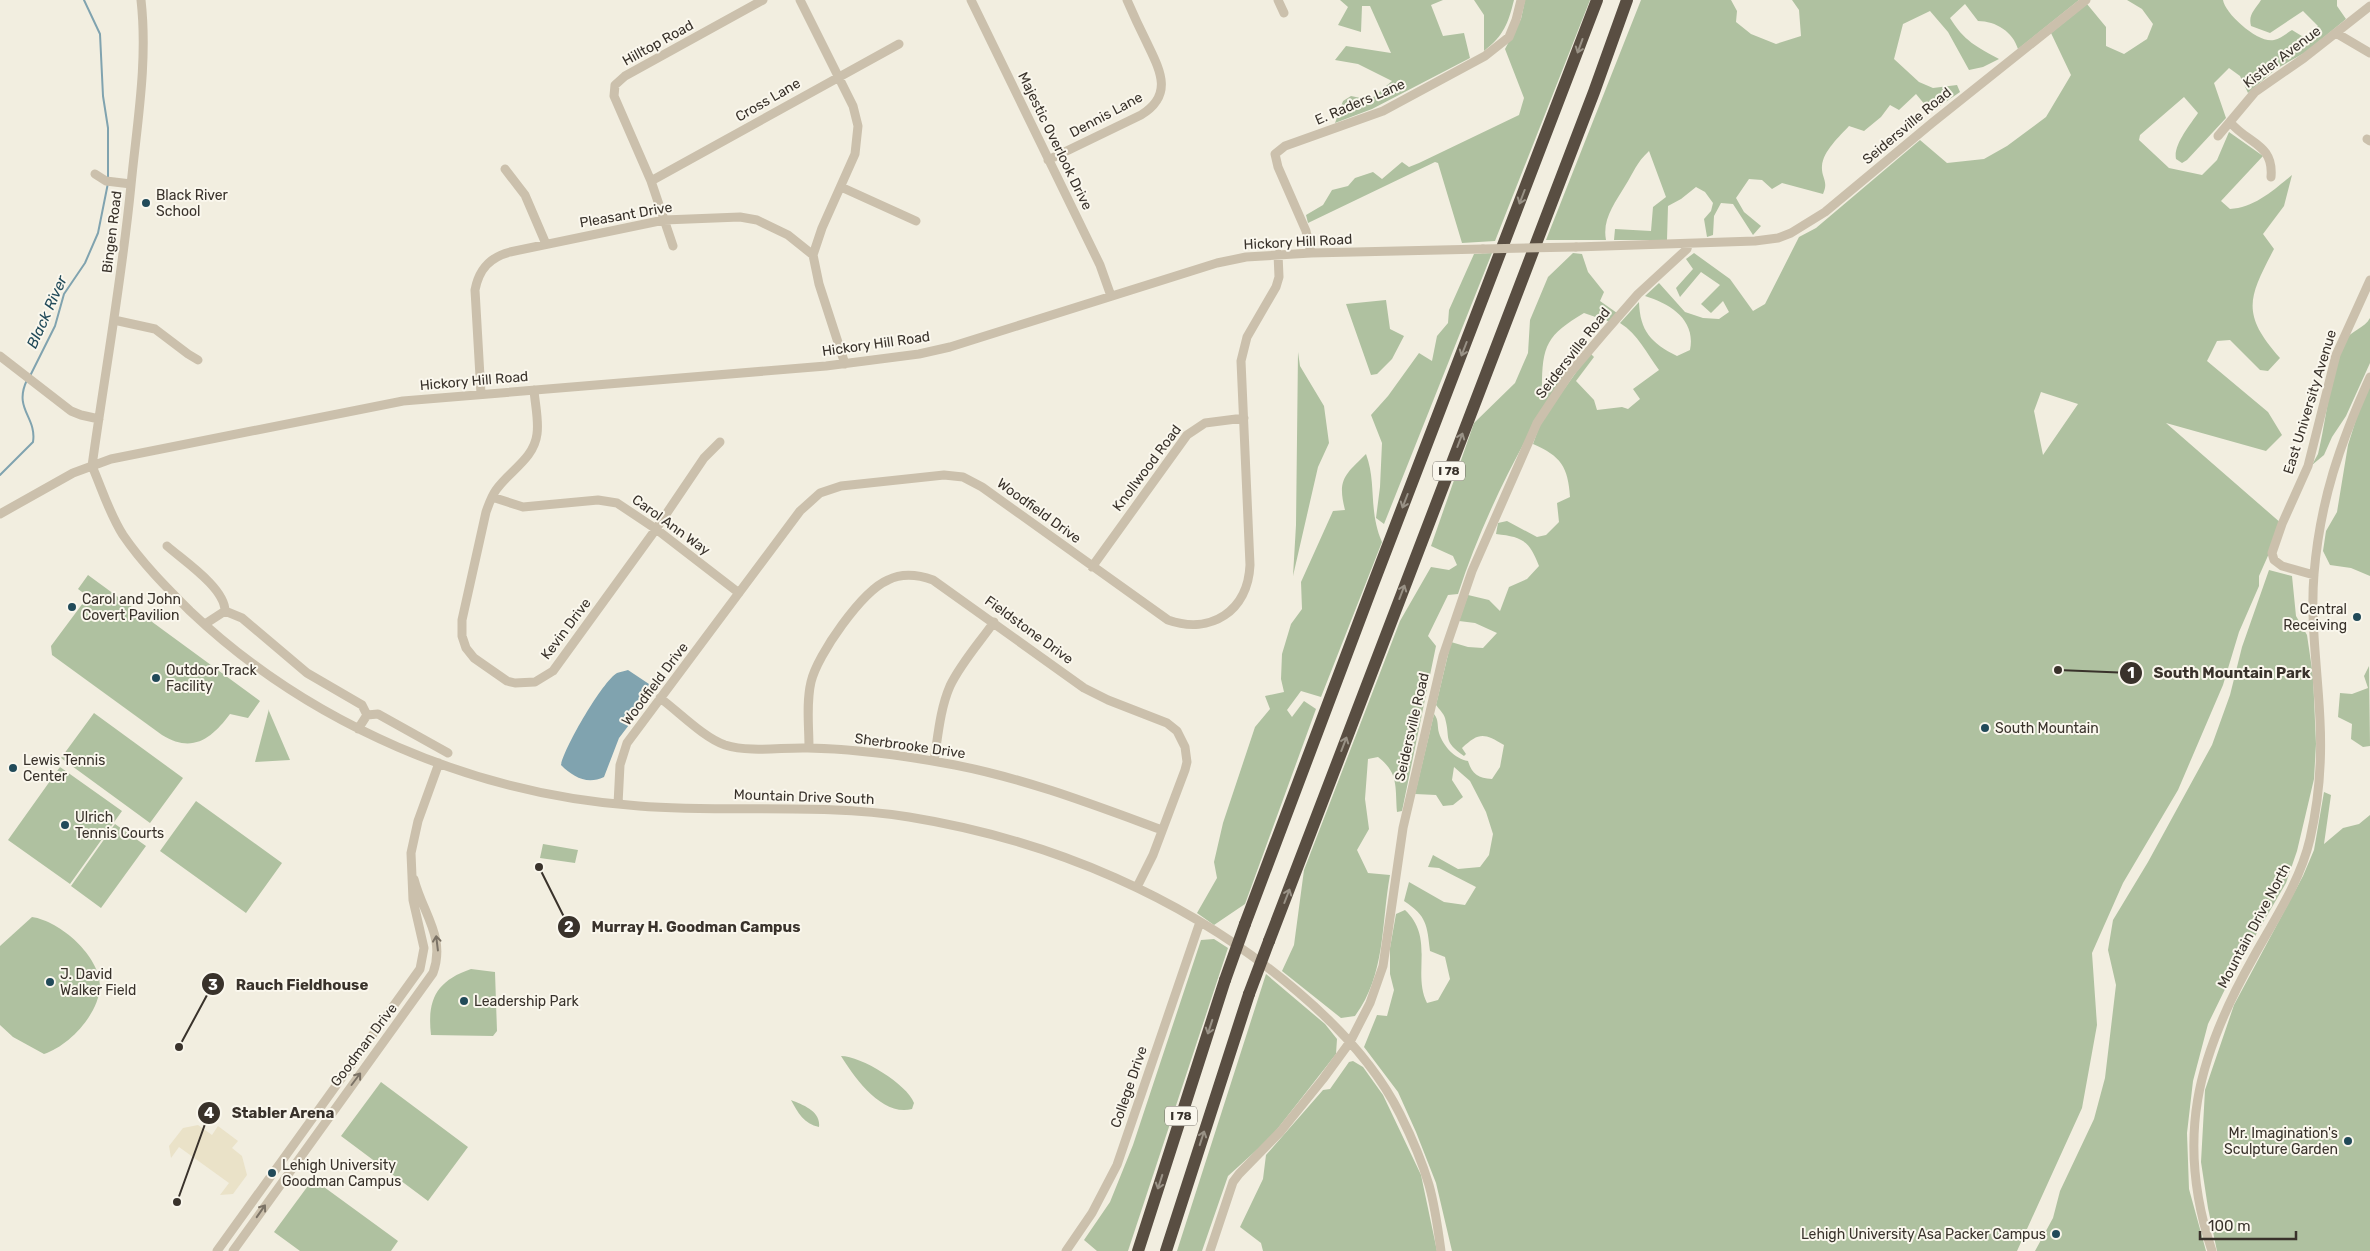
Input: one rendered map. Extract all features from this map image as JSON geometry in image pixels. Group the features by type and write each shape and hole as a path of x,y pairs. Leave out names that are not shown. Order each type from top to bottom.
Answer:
{"highway":[{"name":"I 78","path":"1138,1251 1225,980 1375,578 1597,0"},
{"name":"I 78","path":"1166,1251 1249,994 1594,92 1627,0"}],"street":[{"name":"Bingen Road","path":"92,466 128,218 143,67 144,27 141,0"},
{"name":"Hilltop Road","path":"673,246 651,181 614,96 615,85 625,76 763,0"},
{"path":"800,0 853,106 859,132 855,154 813,255 819,284 845,364"},
{"name":"Majestic Overlook Drive","path":"971,0 1102,272 1111,296"},
{"name":"Dennis Lane","path":"1048,160 1141,115 1148,111 1158,98 1162,85 1160,69 1127,0"},
{"path":"1278,0 1284,14"},
{"name":"E. Raders Lane","path":"1312,252 1306,231 1278,167 1275,154 1285,146 1383,111 1486,56 1509,37 1521,0"},
{"name":"Seidersville Road","path":"1210,1251 1228,1195 1236,1178 1292,1119 1350,1042 1370,1003 1383,966 1403,828 1443,656 1472,571 1511,478 1537,423 1570,374 1638,294 1687,249 1688,245 1769,240 1802,228 1825,212 1932,122 2086,0"},
{"name":"Kistler Avenue","path":"2218,136 2254,92 2370,6"},
{"path":"2336,33 2370,53"},
{"name":"Cross Lane","path":"651,181 899,44"},
{"path":"2230,122 2268,154 2272,166 2271,177"},
{"path":"505,169 525,195 546,244"},
{"path":"95,174 108,182 131,184"},
{"path":"841,187 916,222"},
{"name":"Pleasant Drive","path":"481,394 475,290 484,267 495,257 546,244 664,220 748,218 766,223 788,235 813,255"},
{"name":"Hickory Hill Road","path":"0,514 73,473 134,454 403,401 845,364 934,351 1217,263 1246,257 1312,252 1688,245"},
{"name":"Woodfield Drive","path":"618,804 623,754 627,743 800,512 820,493 840,486 935,476 954,476 973,481 1161,616 1176,623 1192,625 1206,623 1219,618 1231,610 1244,592 1250,575 1241,361 1247,337 1276,287 1279,277 1278,254"},
{"name":"East University Avenue","path":"2314,575 2282,566 2274,560 2272,553 2274,544 2308,466 2336,355 2370,280"},
{"path":"114,320 155,329 198,360"},
{"path":"0,356 75,413 99,419"},
{"name":"Mountain Drive North","path":"2212,1251 2203,1224 2194,1177 2194,1125 2198,1097 2205,1066 2227,1004 2292,887 2310,841 2318,793 2321,759 2321,722 2314,627 2314,575 2330,479 2340,446 2370,377"},
{"name":"Kevin Drive","path":"534,390 538,425 535,443 526,457 502,482 492,497 486,512 461,627 466,648 474,658 501,679 515,683 535,682 553,671 656,530 704,458 720,442"},
{"name":"Knollwood Road","path":"1092,567 1187,435 1205,423 1244,418"},
{"name":"Mountain Drive South","path":"92,466 106,502 124,535 143,562 205,624 267,673 358,729 439,763 531,790 618,804 676,808 829,809 910,817 972,829 1040,848 1084,864 1137,887 1200,922 1241,948 1318,1009 1350,1042 1380,1081 1400,1114 1428,1181 1441,1251"},
{"name":"Carol Ann Way","path":"492,497 522,507 609,501 626,508 739,593"},
{"path":"167,546 220,592 225,604 225,611"},
{"name":"Fieldstone Drive","path":"809,748 809,691 815,670 826,650 863,599 876,587 899,576 924,577 941,584 1095,694 1161,720 1177,731 1185,747 1187,762 1162,830 1137,887"},
{"path":"205,624 225,611"},
{"path":"225,611 242,618 307,672 357,700 367,714"},
{"path":"934,761 941,720 950,687 955,676 994,622"},
{"name":"Sherbrooke Drive","path":"660,698 723,744 748,748 809,748 860,752 934,761 1022,781 1162,830"},
{"path":"358,729 367,714"},
{"path":"367,714 378,714 448,753"},
{"name":"Goodman Drive","path":"217,1251 420,969 424,948 412,900 411,864 418,822 439,763"},
{"name":"Goodman Drive","path":"233,1251 433,974 438,954 437,940 416,887 411,864"},
{"name":"College Drive","path":"1066,1251 1092,1213 1117,1165 1200,922"}],"green space":[{"path":"1340,0 1443,0 1431,5 1443,36 1464,33 1470,58 1372,109 1335,123 1343,101 1351,96 1370,100 1392,81 1358,64 1335,60 1346,46 1391,53 1370,6 1362,6 1361,32 1338,25 1348,7"},
{"path":"1474,0 1514,0 1510,16 1501,34 1484,51 1484,15"},
{"path":"1525,0 1590,0 1495,241 1462,243 1438,163 1435,162 1308,223 1306,215 1323,205 1332,190 1348,186 1355,178 1373,172 1382,179 1402,162 1409,167 1419,163 1519,115 1524,98 1505,49 1521,19"},
{"path":"1641,0 1731,0 1737,11 1736,22 1751,34 1776,44 1801,36 1799,10 1792,0 2079,0 2018,49 2008,33 1997,25 1978,21 1965,4 1950,18 1966,38 1999,59 1983,67 1969,70 1948,32 1930,11 1903,24 1894,59 1919,82 1933,88 1957,85 1960,92 1931,112 1916,94 1899,110 1890,105 1881,117 1864,131 1849,126 1833,144 1823,160 1822,170 1825,190 1823,194 1782,183 1772,189 1762,180 1749,179 1736,198 1744,212 1761,226 1753,235 1733,204 1721,203 1714,216 1713,235 1707,237 1704,219 1711,211 1713,203 1705,192 1696,187 1681,199 1668,206 1667,240 1614,240 1615,229 1651,231 1653,207 1666,197 1649,151 1638,164 1610,212 1605,232 1606,240 1546,240"},
{"path":"2127,0 2223,0 2225,6 2236,20 2252,33 2268,40 2274,40 2292,30 2305,38 2318,26 2303,11 2270,33 2251,26 2251,15 2261,0 2337,0 2337,6 2346,19 2306,52 2276,69 2248,93 2240,76 2229,68 2214,83 2226,118 2182,163 2176,159 2177,148 2183,135 2198,113 2184,97 2140,135 2139,140 2169,168 2202,175 2217,160 2229,132 2263,156 2221,201 2230,209 2255,202 2292,175 2284,206 2263,234 2274,249 2254,293 2253,305 2254,316 2259,329 2280,358 2268,371 2260,370 2230,340 2217,341 2207,361 2268,412 2282,435 2266,451 2166,423 2282,524 2259,576 2259,586 2239,632 2223,685 2178,790 2123,883 2092,953 2097,1025 2082,1108 2017,1251 1452,1251 1436,1183 1416,1132 1398,1092 1364,1047 1377,1015 1387,1016 1394,990 1390,974 1390,948 1396,914 1405,910 1414,921 1419,932 1421,980 1427,1003 1438,1000 1450,979 1445,957 1430,951 1427,928 1422,917 1412,906 1404,901 1409,882 1444,902 1465,905 1476,887 1439,868 1428,867 1433,855 1458,869 1480,867 1489,855 1493,834 1486,812 1470,781 1454,767 1452,780 1463,797 1453,805 1443,806 1436,795 1415,794 1434,714 1439,733 1447,747 1454,755 1468,761 1471,769 1476,774 1483,778 1492,779 1500,767 1504,745 1486,736 1477,737 1462,748 1466,754 1464,756 1450,743 1443,713 1436,705 1451,642 1468,647 1483,648 1497,633 1475,623 1459,621 1468,595 1489,600 1500,611 1509,587 1527,579 1539,566 1532,550 1524,541 1496,534 1498,523 1507,521 1537,537 1546,535 1559,522 1557,503 1570,497 1565,470 1561,464 1543,448 1533,444 1539,427 1590,353 1594,357 1576,381 1594,400 1597,410 1622,407 1628,409 1640,399 1633,389 1659,370 1637,338 1620,323 1639,302 1642,321 1654,341 1677,356 1690,350 1691,339 1689,330 1680,315 1655,299 1645,296 1659,283 1685,312 1703,318 1719,319 1729,312 1723,301 1711,313 1701,304 1720,285 1701,272 1680,297 1676,288 1693,269 1686,259 1694,253 1730,279 1753,311 1765,304 1799,237 1816,228 1920,140 1947,163 1984,159 2007,146 2046,117 2071,75 2051,33 2087,4 2106,27 2106,46 2124,54 2147,39 2153,24 2142,9","holes":["2041,392 2078,404 2043,455 2034,411"]},
{"path":"1492,253 1384,524 1376,518 1380,487 1382,443 1371,415 1388,396 1419,353 1432,361 1437,336 1448,323 1449,310 1474,254"},
{"path":"1573,253 1582,254 1588,272 1604,292 1600,301 1617,313 1610,322 1584,313 1562,328 1549,343 1543,361 1542,388 1556,377 1563,377 1532,428 1504,482 1479,538 1458,594 1448,595 1428,636 1436,646 1402,811 1397,812 1395,781 1390,769 1378,757 1368,759 1365,799 1369,829 1357,850 1368,873 1390,875 1381,948 1372,983 1365,1000 1355,1016 1341,1018 1282,971 1294,945 1304,870 1400,621 1431,567 1449,570 1457,565 1453,556 1431,546 1474,423 1515,383 1528,353 1530,320 1548,277"},
{"path":"1386,300 1390,329 1404,336 1392,359 1377,374 1371,375 1346,304"},
{"path":"2370,318 2370,363 2346,416 2332,437 2324,455 2312,465 2318,454 2335,368 2345,341"},
{"path":"1298,352 1300,366 1324,406 1329,443 1318,467 1293,576 1296,525"},
{"path":"2370,385 2370,576 2351,568 2330,565 2323,551 2326,531 2337,512 2348,445 2359,410"},
{"path":"1366,454 1371,476 1375,519 1382,542 1321,697 1301,691 1287,710 1292,717 1304,701 1316,709 1245,904 1214,925 1197,913 1217,878 1214,862 1223,823 1255,727 1270,709 1265,696 1284,692 1281,679 1282,654 1291,624 1302,609 1301,582 1333,511 1345,510 1342,491 1345,478"},
{"path":"2269,570 2292,576 2296,616 2307,635 2313,676 2316,744 2314,779 2297,851 2286,883 2229,981 2208,1024 2193,1081 2187,1133 2189,1189 2206,1251 2035,1251 2053,1218 2060,1191 2094,1119 2105,1078 2116,985 2108,950 2113,920 2148,862 2212,745 2230,695 2242,647"},
{"name":"Outdoor Track Facility","path":"88,575 260,701 248,718 230,714 216,730 201,741 183,743 173,741 52,655 51,646 83,603 86,604 90,598 78,589"},
{"path":"2369,666 2370,746 2363,747 2351,739 2352,724 2338,717 2340,693 2352,694 2368,688 2364,676"},
{"path":"269,709 269,711 290,760 255,762"},
{"path":"94,713 183,778 150,823 61,758"},
{"name":"Ulrich Tennis Courts","path":"60,767 122,811 70,884 8,840"},
{"path":"2324,792 2331,795 2324,844 2343,828 2359,824 2370,815 2370,1251 2217,1251 2201,1162 2205,1090 2234,1005 2303,876 2314,850"},
{"path":"196,801 282,863 246,913 160,851"},
{"path":"115,824 146,846 101,908 71,886"},
{"path":"543,844 578,850 575,863 540,858"},
{"name":"J. David Walker Field","path":"32,917 54,925 66,933 86,952 98,975 100,986 94,1007 81,1028 63,1044 44,1054 13,1037 0,1025 0,946"},
{"path":"1214,939 1228,948 1128,1251 1097,1251 1084,1240 1110,1202 1133,1145 1201,940"},
{"name":"Leadership Park","path":"471,969 495,972 497,1031 493,1036 431,1035 431,1012 436,993 449,979"},
{"path":"1266,974 1325,1024 1337,1039 1336,1054 1271,1137 1228,1176 1202,1251 1177,1251"},
{"path":"841,1056 850,1057 871,1066 893,1080 910,1096 914,1103 912,1109 901,1110 890,1107 880,1101 861,1084"},
{"path":"1353,1061 1363,1067 1383,1095 1421,1175 1437,1251 1263,1251 1261,1243 1240,1227 1263,1179 1266,1155 1323,1090 1330,1089 1349,1062"},
{"path":"381,1082 468,1147 428,1201 341,1136"},
{"path":"791,1100 810,1109 819,1121 819,1127 805,1121"},
{"path":"313,1179 398,1241 391,1251 300,1251 274,1232"}],"shaded area":[{"path":"198,1125 212,1135 218,1126 238,1141 232,1148 242,1156 247,1175 233,1194 220,1195 229,1183 179,1147 171,1158 169,1146 183,1128"}],"water":[{"path":"628,670 649,684 650,693 648,700 619,738 604,777 586,780 575,776 561,765 569,745 584,716 602,689 617,673"}],"waterway":[{"name":"Black River","path":"84,0 100,34 103,96 108,128 108,178"},
{"name":"Black River","path":"30,376 55,326 64,294 85,263 98,233 108,183"},
{"name":"Black River","path":"0,475 33,442 32,426 23,398 23,390 27,380"}],"place":[{"name":"Black River School","path":"146,203"},
{"name":"Carol and John Covert Pavilion","path":"72,607"},
{"name":"Central Receiving","path":"2357,617"},
{"name":"South Mountain Park","path":"2058,670"},
{"name":"Outdoor Track Facility","path":"156,678"},
{"name":"South Mountain","path":"1985,728"},
{"name":"Lewis Tennis Center","path":"13,768"},
{"name":"Ulrich Tennis Courts","path":"65,825"},
{"name":"Murray H. Goodman Campus","path":"539,867"},
{"name":"J. David Walker Field","path":"50,982"},
{"name":"Leadership Park","path":"464,1001"},
{"name":"Rauch Fieldhouse","path":"179,1047"},
{"name":"Mr. Imagination's Sculpture Garden","path":"2348,1141"},
{"name":"Lehigh University Goodman Campus","path":"272,1173"},
{"name":"Stabler Arena","path":"177,1202"},
{"name":"Lehigh University Asa Packer Campus","path":"2056,1234"}]}
